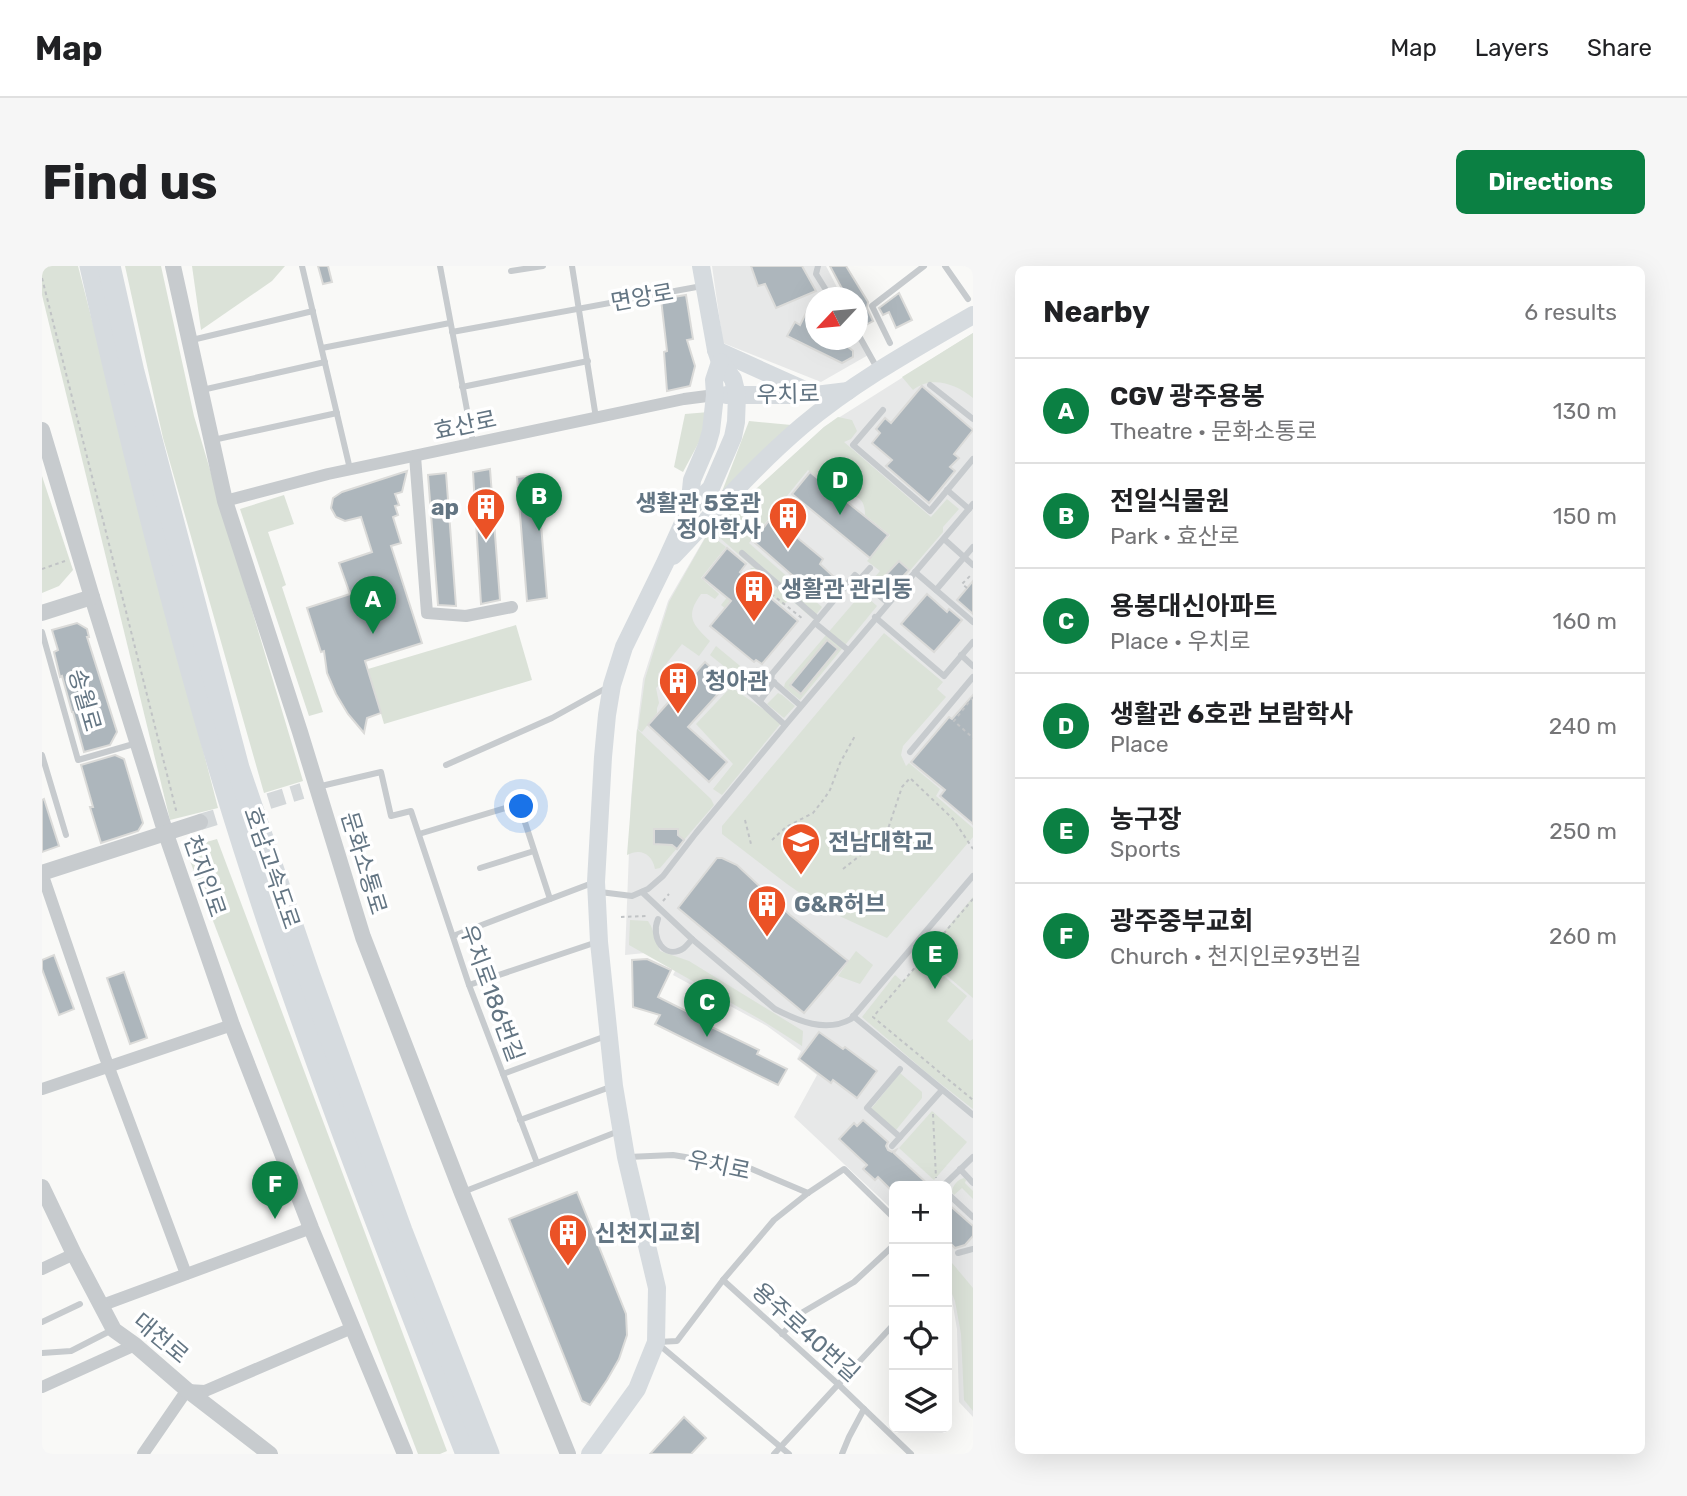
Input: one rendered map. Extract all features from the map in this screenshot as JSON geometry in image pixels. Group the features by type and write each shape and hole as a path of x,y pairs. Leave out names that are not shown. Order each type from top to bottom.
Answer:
{"highway":[{"name":"호남고속도로","path":"91,266 121,398 224,782 290,985 383,1240 467,1454"},
{"name":"호남고속도로","path":"109,266 140,398 238,768 309,976 401,1231 488,1454"}],"main road":[{"name":"면앙로","path":"701,266 718,356 714,380 715,395"},
{"name":"우치로","path":"688,510 711,488 733,437 737,395 815,395 848,391 970,307"},
{"name":"면앙로","path":"718,356 733,379 737,395"},
{"path":"718,356 815,395"},
{"path":"665,563 771,455 802,426 848,391"},
{"name":"우치로","path":"590,1454 637,1389 656,1342 657,1288 621,1130 599,942 596,887 603,758 612,685 624,647 688,510 692,480 711,431 715,395"},
{"path":"715,395 737,395"}],"street":[{"name":"문화소통로","path":"173,266 225,501 310,789 363,937 462,1193 568,1454"},
{"name":"효산로","path":"225,501 350,470 684,399 715,395"},
{"name":"천지인로","path":"42,430 138,743 173,831 232,1025 311,1228 405,1454"},
{"path":"415,457 427,613 466,616 512,607"},
{"path":"42,613 92,597"},
{"path":"186,1274 108,1066 42,873 200,822"},
{"path":"42,1089 232,1025"},
{"name":"대천로","path":"42,1187 114,1329 270,1454"},
{"path":"100,1306 311,1228"},
{"path":"42,1269 74,1254"},
{"path":"143,1454 187,1390 205,1391 352,1328"},
{"path":"42,1387 135,1345"}],"lane":[{"path":"302,266 350,470"},
{"path":"440,266 473,444"},
{"path":"511,271 543,266"},
{"path":"572,266 596,418"},
{"path":"818,266 816,274 824,287"},
{"path":"890,343 872,306 924,266"},
{"path":"945,266 970,307"},
{"name":"면앙로","path":"452,332 705,286"},
{"path":"190,340 313,311"},
{"path":"321,348 450,323"},
{"path":"868,350 878,370"},
{"path":"462,387 588,361"},
{"path":"201,391 325,362"},
{"path":"930,385 973,419"},
{"path":"883,410 853,446 930,511 972,464"},
{"path":"211,441 337,413"},
{"path":"453,936 550,899 596,887 632,896 648,889 663,876 848,649 971,506 947,490"},
{"path":"944,539 973,565"},
{"path":"936,590 973,547"},
{"path":"742,553 814,622 848,649"},
{"path":"860,579 870,568"},
{"path":"915,572 973,622"},
{"path":"760,701 773,681 772,674 855,575 888,603"},
{"path":"875,617 944,676 973,642"},
{"name":"송월로","path":"42,632 78,760 138,743"},
{"path":"961,656 973,666"},
{"path":"757,671 773,681 801,706"},
{"path":"910,752 973,677"},
{"path":"446,765 552,718 612,685"},
{"path":"748,691 785,725"},
{"path":"42,755 66,835"},
{"name":"우치로186번길","path":"310,789 381,772 391,816 411,811 470,985 537,1163"},
{"path":"419,834 519,804 550,899"},
{"path":"480,868 534,851"},
{"path":"642,892 692,939 775,1009 813,1025 824,1025 849,1021 973,876"},
{"path":"658,919 655,934 658,942 668,951 683,949 692,939"},
{"path":"470,985 599,942"},
{"path":"853,1016 973,1115"},
{"path":"503,1074 608,1035"},
{"path":"900,1069 867,1108 900,1137"},
{"path":"520,1120 614,1086"},
{"path":"892,1146 942,1090"},
{"path":"462,1193 621,1130"},
{"name":"우치로","path":"626,1157 673,1156 747,1167 808,1193"},
{"path":"948,1181 973,1157"},
{"path":"656,1342 677,1341 723,1280 774,1220 844,1169 889,1213"},
{"path":"960,1169 973,1183"},
{"path":"952,1198 973,1217"},
{"path":"958,1253 973,1249"},
{"path":"782,1334 803,1312 854,1282 889,1250"},
{"name":"용주로40번길","path":"723,1280 911,1454"},
{"path":"42,1322 80,1304"},
{"path":"42,1353 71,1351 114,1329"},
{"path":"774,1454 889,1330"},
{"path":"656,1342 789,1454"},
{"name":"용주로40번길","path":"842,1454 864,1409"}],"path":[{"path":"42,278 173,831"},
{"path":"42,569 69,559"},
{"path":"744,572 814,622"},
{"path":"967,588 962,584 973,573"},
{"path":"973,696 954,721 973,738"},
{"path":"772,840 786,827 813,813 830,790 840,763 856,734"},
{"path":"843,869 886,835 902,787 910,778 953,819 973,849"},
{"path":"746,820 751,844"},
{"path":"973,899 873,1017 973,1100"},
{"path":"621,917 649,915 658,907"},
{"path":"933,1110 936,1181"}],"shaded area":[{"path":"42,266 78,266 218,808 170,820 42,295"},
{"path":"125,266 161,266 194,416 303,781 264,793 163,438"},
{"path":"192,266 285,266 272,281 201,330"},
{"path":"712,266 826,266 837,287 805,287 805,350 868,350 870,354 821,382 723,343"},
{"name":"전남대학교","path":"973,333 973,1417 959,1402 957,1329 952,1300 952,1181 889,1181 889,1206 794,1117 817,1075 797,1059 801,1051 767,1026 673,975 676,969 645,953 625,955 631,799 643,679 668,601 707,534 824,427"},
{"path":"973,333 973,398 944,383 928,383 913,390 902,377"},
{"path":"709,412 706,429 683,472 674,467 685,414"},
{"path":"838,417 852,420 857,431 851,439 844,442 931,517 947,499 959,509 943,527 943,532 888,594 873,579 880,571 867,561 890,535 865,515 860,499 845,498 808,470 749,543 822,607 813,619 790,599 783,605 771,595 777,588 773,584 767,592 753,581 727,610 721,605 751,568 754,568 711,530"},
{"path":"749,421 802,426 710,523"},
{"path":"42,476 73,570 59,586 42,593"},
{"path":"284,495 294,524 268,532 286,585 282,587 323,712 309,716 240,509"},
{"path":"708,533 726,547 701,578 719,594 715,599 701,594 693,608 695,624 710,641 699,656 682,644 658,674 661,683 656,688 659,703 657,713 642,732 638,729 645,679 669,602"},
{"path":"862,593 877,606 800,700 784,687 785,683"},
{"path":"516,625 532,680 384,724 368,669"},
{"path":"884,633 943,682 937,689 946,697 903,746 901,755 906,766 909,763 940,789 936,796 973,828 973,837 887,938 820,907 722,834 722,826"},
{"path":"716,646 757,680 751,688 710,655"},
{"path":"731,687 782,722 722,795 713,789 733,764 696,724"},
{"path":"778,693 795,706 784,718 767,704"},
{"path":"637,729 711,799 714,805 660,868 655,869 649,856 641,852 627,855"},
{"path":"217,839 447,1451 440,1454 418,1454 185,848"},
{"path":"973,897 973,998 924,956"},
{"path":"630,920 648,921 660,951 689,961 803,1031 802,1046 629,945"},
{"path":"856,951 873,965 860,984 838,976"},
{"path":"923,958 967,996 947,1021 970,1041 973,1039 973,1109 862,1017 895,975 903,982"},
{"path":"900,1073 922,1092 922,1098 896,1130 871,1109"},
{"path":"932,1111 967,1142 934,1180 899,1148"},
{"path":"960,1180 966,1180 965,1183 973,1191 973,1199 962,1188 954,1195 953,1187"},
{"path":"952,1263 973,1288 973,1411 964,1400 961,1334 952,1294"}],"building":[{"path":"318,266 328,266 332,282 323,284"},
{"path":"751,266 802,266 814,287 805,287 805,296 776,308 765,284 758,286"},
{"path":"830,266 846,266 859,287 841,287"},
{"path":"899,293 912,320 896,328 889,312 883,315 879,308"},
{"path":"686,295 693,339 687,340 695,366 690,386 667,391 664,352 667,351 661,299"},
{"path":"868,310 873,321 868,324"},
{"path":"805,315 805,345 787,336 795,322 800,325"},
{"path":"816,350 852,350 853,357 842,363"},
{"path":"922,386 973,430 954,454 959,458 950,467 955,471 929,503 886,466 892,460 872,443 880,433 876,429 885,418 891,423"},
{"name":"ap","path":"490,469 500,600 481,604 473,472"},
{"path":"407,471 402,492 395,494 399,505 395,506 398,515 393,517 401,543 391,546 422,643 365,661 381,713 367,718 364,733 336,694 327,673 324,651 321,652 307,608 350,594 339,563 372,552 361,517 345,521 336,517 331,508 333,498 342,492"},
{"path":"810,472 888,535 870,558 792,494"},
{"name":"ap","path":"446,473 456,606 438,605 428,475"},
{"name":"ap","path":"537,475 547,598 527,601 517,477"},
{"name":"생활관 5호관 정아학사","path":"776,520 823,559 820,564 834,577 817,597 753,541 768,522"},
{"name":"생활관 관리동","path":"727,548 746,564 740,572 798,621 762,664 756,660 754,662 710,626 731,601 703,578"},
{"path":"899,561 909,570 891,589 881,580"},
{"path":"973,581 973,614 957,600"},
{"path":"927,594 947,612 949,609 962,620 934,652 901,624"},
{"path":"77,623 87,629 87,637 117,732 110,745 84,752 62,676 60,677 54,652 58,650 52,630"},
{"path":"827,640 838,649 801,694 790,685"},
{"name":"청아관","path":"705,662 728,683 688,727 727,762 709,782 648,725"},
{"path":"973,695 973,824 940,796 945,790 911,762 949,717 952,719"},
{"path":"115,755 124,759 143,823 138,831 101,843 81,765"},
{"path":"44,799 59,846 42,852 42,800"},
{"path":"654,829 678,829 678,835 684,840 677,849 672,845 654,844"},
{"name":"G&R허브","path":"717,858 737,865 790,915 848,961 804,1013 678,908"},
{"path":"54,955 74,1009 59,1015 42,969 42,960"},
{"path":"647,959 671,970 658,997 698,1017 697,1020 759,1050 757,1054 787,1069 778,1085 655,1024 660,1015 633,1007 632,960"},
{"path":"124,972 147,1038 130,1044 107,978"},
{"path":"819,1032 877,1071 857,1098 799,1059"},
{"path":"863,1120 888,1142 888,1150 896,1150 894,1153 925,1181 889,1181 889,1188 878,1177 875,1180 863,1169 867,1165 839,1139 854,1123 857,1126"},
{"name":"신천지교회","path":"577,1192 626,1314 627,1335 619,1359 590,1405 582,1401 509,1219"},
{"path":"952,1207 973,1226 973,1236 965,1245 955,1248 952,1245"},
{"path":"684,1417 706,1438 691,1454 650,1454"}],"tunnel":[{"path":"200,822 302,791"}],"place":[{"name":"생활관 6호관 보람학사","path":"840,515"},
{"name":"전일식물원","path":"539,531"},
{"name":"ap","path":"486,541"},
{"name":"생활관 5호관 정아학사","path":"788,550"},
{"name":"생활관 관리동","path":"754,623"},
{"name":"CGV 광주용봉","path":"373,634"},
{"name":"청아관","path":"678,715"},
{"name":"전남대학교","path":"801,876"},
{"name":"G&R허브","path":"767,938"},
{"name":"농구장","path":"935,989"},
{"name":"용봉대신아파트","path":"707,1037"},
{"name":"광주중부교회","path":"275,1219"},
{"name":"신천지교회","path":"568,1267"}]}
